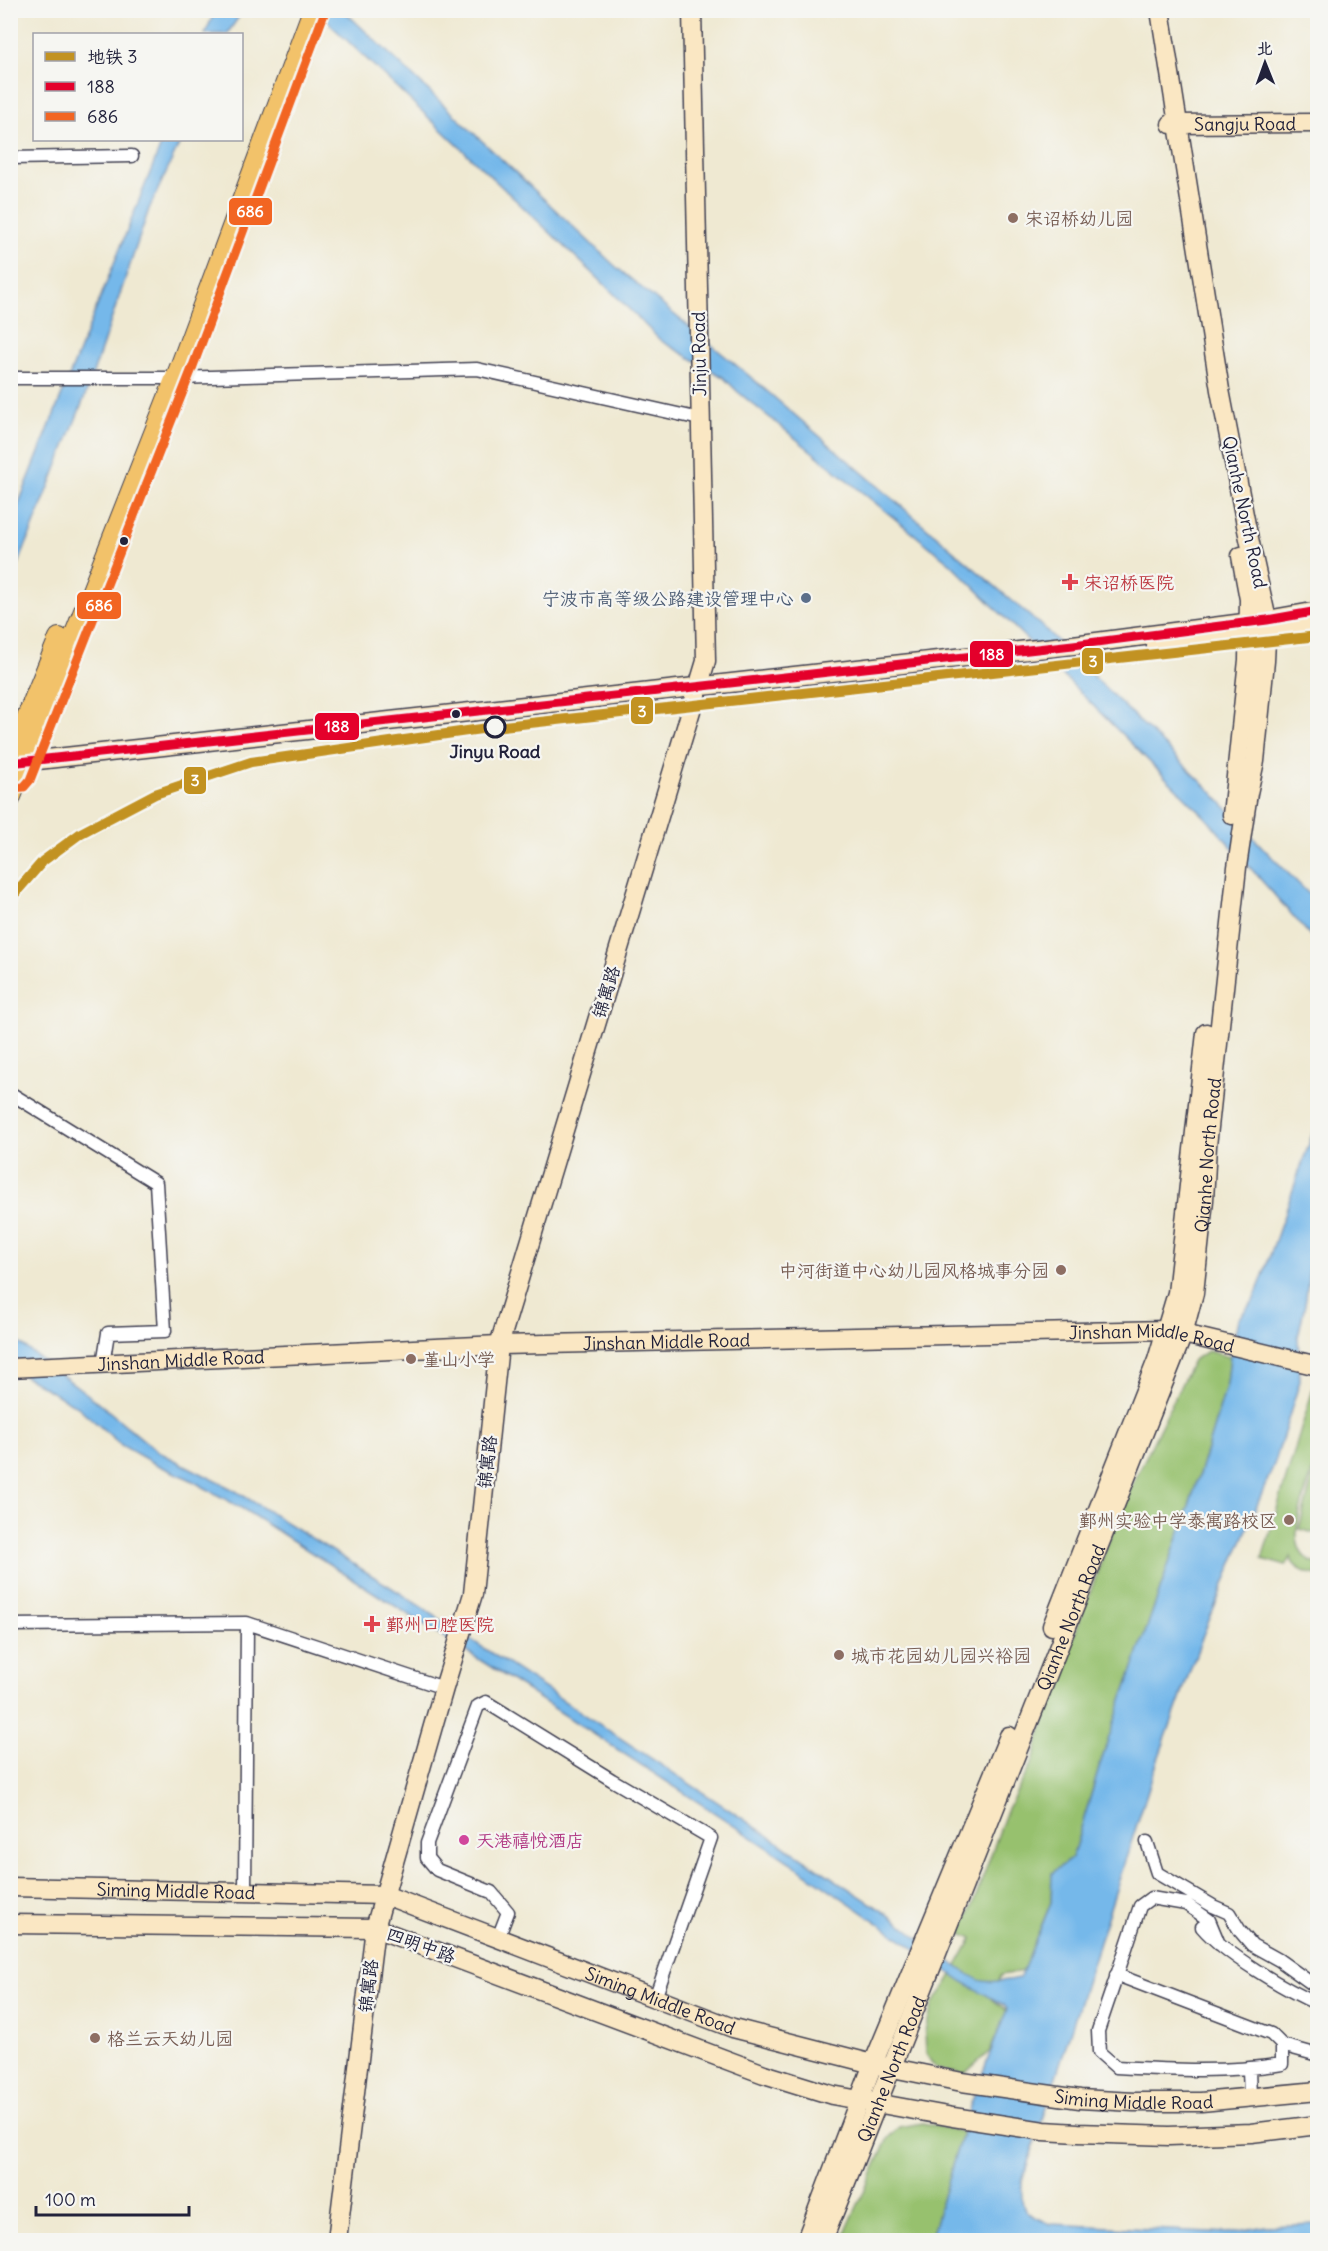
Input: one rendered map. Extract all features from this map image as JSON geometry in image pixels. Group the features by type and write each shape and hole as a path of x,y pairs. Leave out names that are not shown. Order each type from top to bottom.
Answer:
{"main road":[{"path":"219,245 299,10"},
{"path":"10,799 15,768 313,10"},
{"name":"Jinju Road","path":"692,10 706,661 698,691"},
{"name":"Qianhe North Road","path":"1153,10 1175,124"},
{"name":"Qianhe North Road","path":"823,2241 882,2066 944,1914 1026,1694 1176,1325 1177,1293 1242,787 1258,628 1249,599 1211,393 1160,10"},
{"name":"Sangju Road","path":"1175,124 1317,123"},
{"path":"1258,628 1317,611"},
{"path":"15,768 1000,659 1258,628 1317,627"},
{"name":"锦寓路","path":"338,2241 375,1928 473,1594 499,1345 698,691"},
{"name":"Jinshan Middle Road","path":"10,1368 499,1345 1176,1325 1313,1360"},
{"name":"Siming Middle Road","path":"10,1887 385,1894 734,2028 882,2066 962,2082 1080,2099 1201,2102 1317,2091"},
{"name":"四明中路","path":"10,1924 375,1928 764,2074 832,2095 869,2101"},
{"name":"Qianhe North Road","path":"806,2241 869,2101"},
{"name":"Siming Middle Road","path":"869,2101 953,2118 1044,2131 1169,2136 1251,2133 1317,2126"}],"street":[{"path":"10,158 132,156"},
{"path":"10,378 170,373 477,369 700,419"},
{"path":"10,1093 156,1183 165,1331 108,1334 103,1364"},
{"path":"245,1892 247,1623"},
{"path":"10,1625 247,1623 444,1688"},
{"path":"498,1938 508,1912 491,1892 437,1870 428,1858 428,1843 478,1706 486,1702 711,1838 655,1998"},
{"path":"1147,1842 1157,1873 1229,1913 1252,1945 1279,1960 1317,1988"},
{"path":"1219,1944 1209,1920 1186,1904 1151,1898 1140,1906 1098,2031 1099,2052 1116,2067 1249,2069 1282,2064 1282,2045"},
{"path":"1202,1927 1219,1944 1297,1995 1317,2004"},
{"path":"1117,1975 1271,2034 1282,2045 1317,2055"},
{"path":"1249,2069 1250,2098"}],"green space":[{"path":"1208,1351 1230,1357 1227,1384 1195,1488 1103,1755 1072,1858 1052,1873 1051,1902 1023,1971 1001,1975 992,1999 1007,2011 990,2051 964,2074 935,2068 926,2054 925,2031 933,2003 945,1987 972,1939 959,1933 969,1916 1007,1810 1033,1761 1048,1707 1122,1506 1193,1360"},
{"path":"1313,1389 1317,1391 1318,1448 1303,1499 1297,1532 1298,1546 1305,1557 1317,1564 1317,1575 1300,1570 1290,1557 1286,1566 1262,1559"},
{"path":"1317,1460 1317,1534 1299,1529"},
{"path":"923,2123 962,2132 930,2240 842,2240 888,2138 899,2127"}],"water":[{"path":"215,10 243,11 228,33 205,33"},
{"path":"316,11 344,11 615,266 747,374 1045,629 1211,791 1317,902 1317,943 1206,818 951,564 738,392 723,377 661,341 598,278"},
{"path":"163,141 181,141 149,209 87,391 11,583 11,523"},
{"path":"1317,1121 1317,1253 1310,1258 1306,1299 1298,1337 1300,1381 1275,1462 1203,1635 1157,1762 1022,2182 1022,2200 1029,2214 1051,2224 1228,2233 1266,2226 1317,2224 1317,2240 930,2240 970,2106 1007,2009 1004,2005 962,1981 790,1862 494,1669 243,1509 121,1445 78,1407 11,1368 10,1336 99,1403 157,1451 234,1490 400,1593 898,1921 940,1955 966,1972 987,1982 1020,1978 1051,1903 1052,1873 1072,1858 1103,1755 1195,1488 1227,1384 1238,1319 1253,1301 1261,1281"}],"metro line":[{"name":"3","path":"10,903 17,891 43,861 81,833 155,794 251,762 495,727 1318,636"}],"transit line":[{"name":"686","path":"10,788 24,787 30,780 193,366 324,14"},
{"name":"188","path":"10,763 1073,645 1267,620 1318,611"}],"place":[{"name":"宋诏桥幼儿园","path":"1013,218"},
{"name":"宋诏桥医院","path":"1070,582"},
{"name":"宁波市高等级公路建设管理中心","path":"806,598"},
{"name":"Jinyu Road","path":"495,727"},
{"name":"中河街道中心幼儿园风格城事分园","path":"1061,1270"},
{"name":"堇山小学","path":"411,1359"},
{"name":"鄞州实验中学泰寓路校区","path":"1289,1520"},
{"name":"鄞州口腔医院","path":"372,1624"},
{"name":"城市花园幼儿园兴裕园","path":"839,1655"},
{"name":"天港禧悦酒店","path":"464,1840"},
{"name":"格兰云天幼儿园","path":"95,2038"}]}
